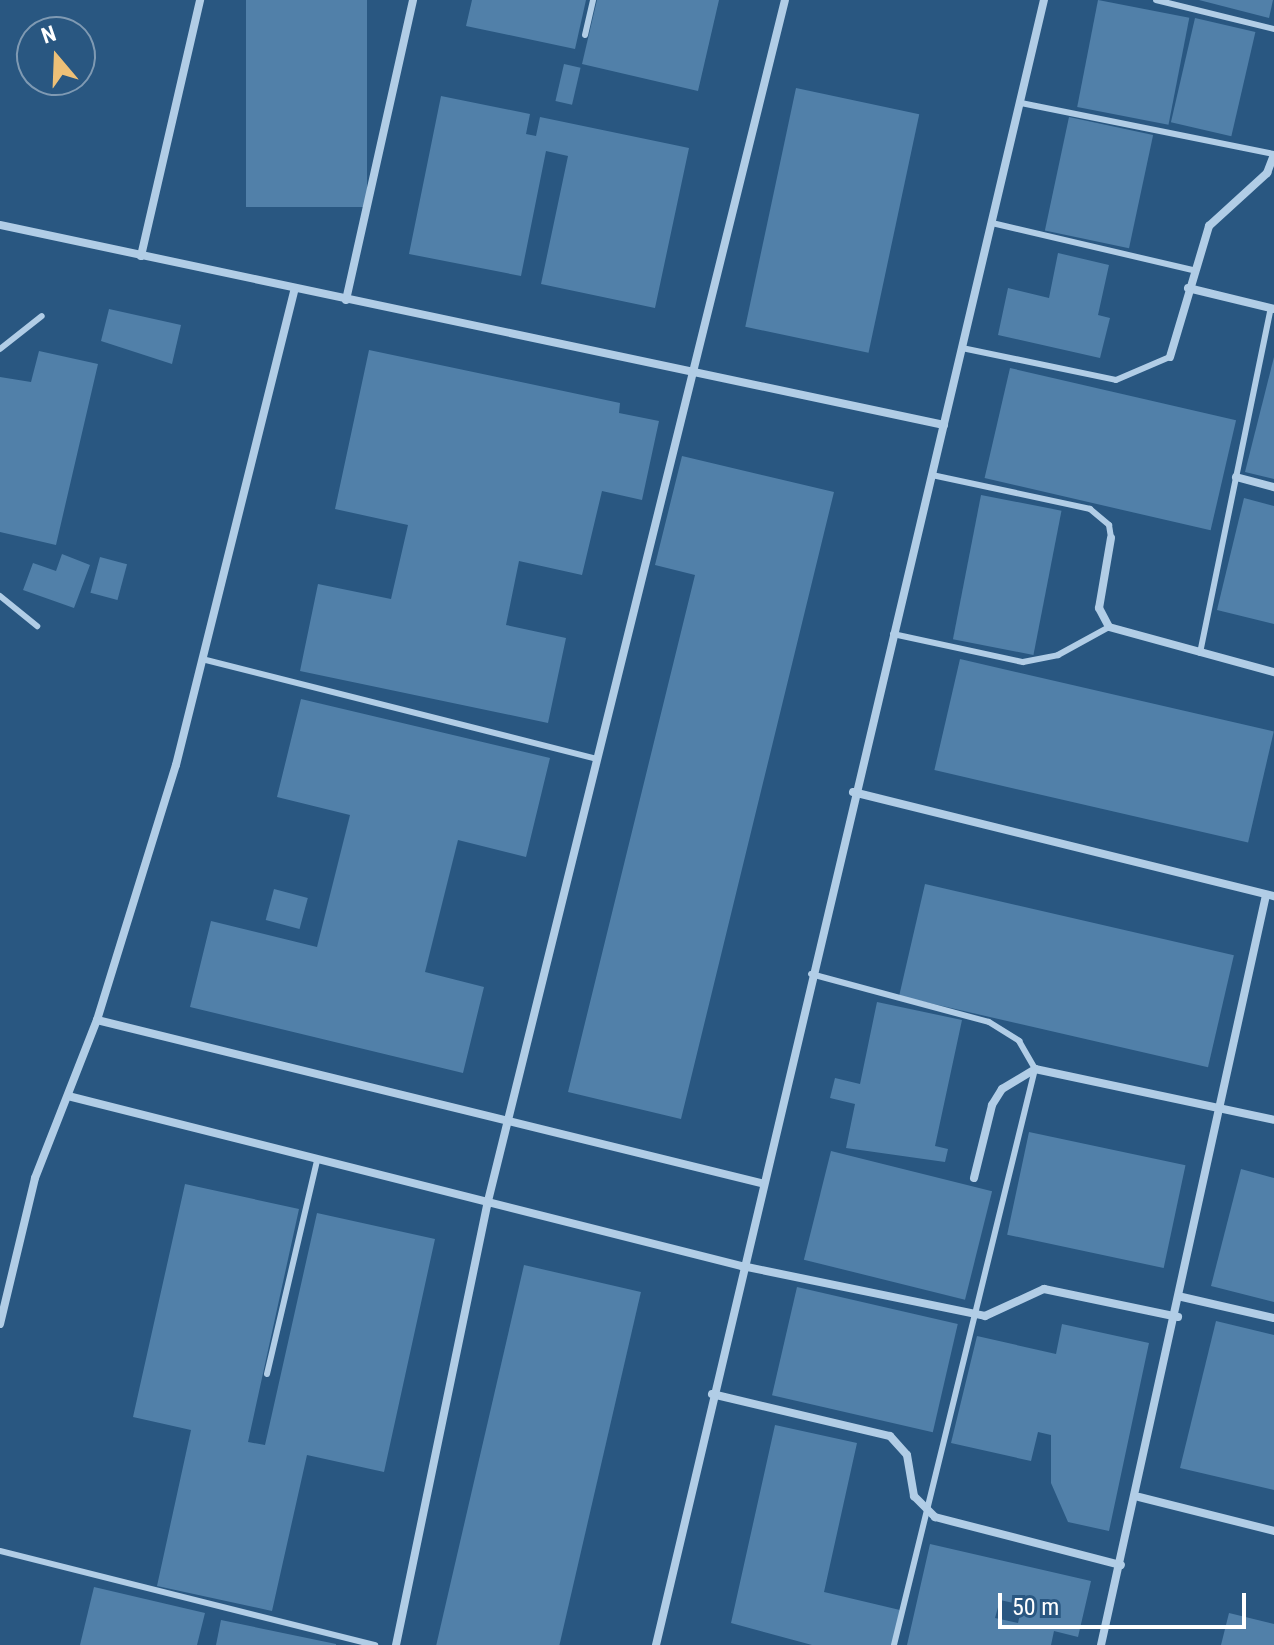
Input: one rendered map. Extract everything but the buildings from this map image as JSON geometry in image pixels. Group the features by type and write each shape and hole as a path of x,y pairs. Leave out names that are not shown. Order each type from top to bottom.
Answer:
{"street":[{"path":"141,256 200,0"},
{"path":"346,300 413,0"},
{"path":"396,1645 487,1205 785,0"},
{"path":"656,1645 853,792 932,475 1044,0"},
{"path":"1170,357 1193,270 1209,226 1267,173 1274,154"},
{"path":"0,225 944,425"},
{"path":"1188,288 1272,308"},
{"path":"0,1324 35,1178 97,1020 202,659 295,289"},
{"path":"1236,477 1274,487"},
{"path":"1111,538 1099,608 1109,627 1274,672"},
{"path":"853,792 1270,896 1139,1497 1101,1645"},
{"path":"97,1020 761,1183"},
{"path":"974,1178 992,1105 1009,1082 1035,1069 1274,1120"},
{"path":"68,1096 487,1205 742,1266 973,1314 997,1315 1044,1289 1178,1317"},
{"path":"1182,1297 1274,1318"},
{"path":"712,1394 890,1436 907,1455 923,1508 1121,1565"},
{"path":"1139,1497 1274,1531"}],"lane":[{"path":"585,35 593,0"},
{"path":"1156,0 1274,29"},
{"path":"1021,103 1274,154"},
{"path":"992,223 1193,270"},
{"path":"1200,653 1272,308"},
{"path":"0,349 42,316"},
{"path":"962,348 1116,380 1170,357"},
{"path":"932,475 1090,509 1111,538"},
{"path":"0,596 37,626"},
{"path":"893,634 1023,662 1058,655 1109,627"},
{"path":"202,659 597,759"},
{"path":"811,974 989,1022 1019,1041 1035,1069 923,1508 894,1645"},
{"path":"267,1374 317,1161"},
{"path":"0,1551 375,1645"}]}
